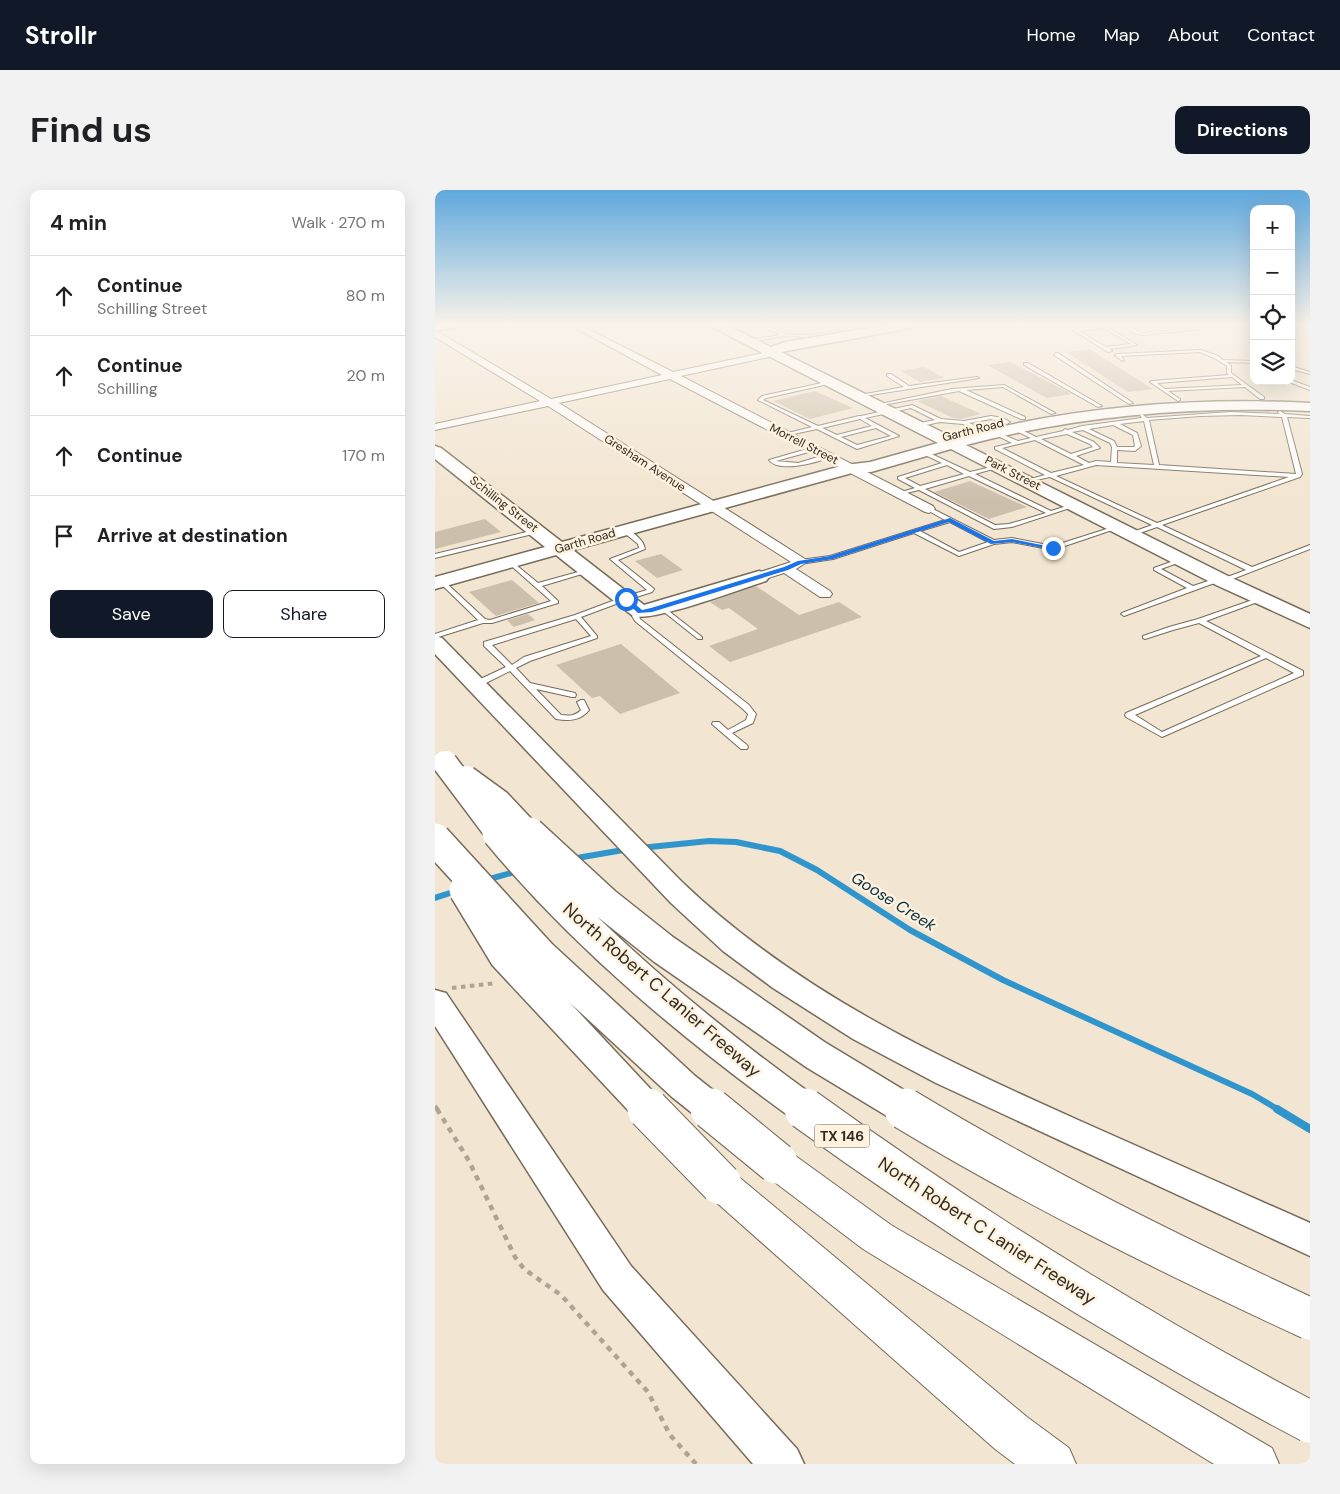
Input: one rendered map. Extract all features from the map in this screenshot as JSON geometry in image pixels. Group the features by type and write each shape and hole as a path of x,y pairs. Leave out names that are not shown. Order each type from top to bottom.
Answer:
{"highway":[{"path":"440,757 499,802 536,841 619,914 663,949 815,1055 942,1131 1059,1197 1198,1267 1310,1319"},
{"name":"North Robert C Lanier Freeway","path":"440,757 491,825 560,902 630,967 760,1077 858,1148 979,1229 1149,1334 1310,1422"},
{"path":"435,840 541,955 683,1086 777,1163 877,1237 1004,1311 1256,1464"},
{"path":"435,840 505,956 605,1065 721,1184 1003,1427 1053,1464"}],"main road":[{"name":"Park Street","path":"834,383 1181,560 1310,622"},
{"name":"Garth Road","path":"1048,418 1310,399"},
{"name":"Garth Road","path":"1268,401 1310,407"},
{"name":"Garth Road","path":"851,468 859,460 995,433 1100,406 1139,411"},
{"name":"Garth Road","path":"438,582 851,468 871,467 923,452 979,429 1015,428"},
{"name":"Schilling Street","path":"435,451 631,603"},
{"path":"631,603 661,608 759,577"},
{"path":"435,642 661,877 700,915 744,952 785,982 851,1024 951,1076 1310,1240"},
{"path":"443,1013 617,1278 771,1457"}],"street":[{"name":"Gresham Avenue","path":"519,383 800,562"},
{"path":"436,425 551,403 638,383"},
{"name":"Morrell Street","path":"686,383 929,509"},
{"path":"759,577 786,569 800,562"},
{"path":"786,569 825,594"}],"lane":[{"path":"825,383 761,398 760,400 857,447 896,436 859,417"},
{"path":"901,383 908,388"},
{"path":"860,396 939,383"},
{"path":"1060,383 1100,406"},
{"path":"1099,383 1139,411 1157,467"},
{"path":"1154,383 1186,407 1231,413 1310,417"},
{"path":"1243,383 1268,401 1284,416 1298,476"},
{"path":"1297,383 1310,389"},
{"path":"786,435 859,417 882,408 960,390 1004,386 1048,418 1062,432 1092,443 1097,448 1071,456"},
{"path":"1163,390 1246,386"},
{"path":"960,390 1015,428 1035,438 1112,423 1139,411"},
{"path":"882,408 912,406 940,420"},
{"path":"964,423 989,416 996,417 1087,464"},
{"path":"917,425 940,420 964,423 979,429"},
{"path":"1112,423 1135,434 1138,446 1135,450 1115,448"},
{"path":"836,437 877,426"},
{"path":"1015,428 997,448 1156,526 1252,570"},
{"path":"1082,428 1112,442 1115,448 1114,464"},
{"path":"814,449 773,460 773,462 798,465 828,456"},
{"path":"923,452 1051,513"},
{"path":"947,464 901,478 994,526 1010,526 1076,505"},
{"path":"1029,481 1087,464 1114,464 1298,476"},
{"path":"900,494 998,466"},
{"path":"915,531 959,554 993,542 1012,540 1053,548 1125,530 1156,526 1298,476"},
{"path":"929,509 993,542"},
{"path":"800,562 831,558 950,520"},
{"path":"581,702 585,710 582,714 569,719 559,718 487,644 577,616 631,603 647,593 651,589 613,559 642,549 641,543 624,530"},
{"path":"435,556 539,531"},
{"path":"1124,614 1252,570 1310,547"},
{"path":"1181,560 1156,569 1193,589"},
{"path":"435,636 556,602 510,562"},
{"path":"536,586 589,571"},
{"path":"438,582 483,621"},
{"path":"1145,637 1171,628 1200,622 1261,599"},
{"path":"631,603 637,620 746,707 752,714 750,721 727,733"},
{"path":"661,608 700,638"},
{"path":"475,685 527,659 595,636 577,616"},
{"path":"1200,622 1267,656 1300,673 1162,735 1129,715 1267,656"},
{"path":"527,685 572,695"},
{"path":"716,724 744,747"}],"path":[{"path":"435,1106 469,1161 515,1257 524,1269 561,1296 582,1317 648,1392 670,1435 695,1464"}],"building":[{"path":"1021,383 1052,383 1072,394 1047,398"},
{"path":"1115,383 1144,383 1153,389 1128,392"},
{"path":"815,391 853,408 810,419 773,401"},
{"path":"941,396 981,414 961,419 953,418 917,401"},
{"path":"970,481 1027,507 989,519 934,492"},
{"path":"485,519 501,532 435,549 435,532"},
{"path":"661,554 683,570 657,578 635,561"},
{"path":"512,580 539,603 496,616 469,592"},
{"path":"756,586 799,615 839,602 862,617 730,662 709,646 758,629 729,608 722,610 710,602"},
{"path":"528,614 535,620 514,627 507,620"},
{"path":"621,644 680,693 620,714 600,696 592,698 556,665"}],"waterway":[{"name":"Goose Creek","path":"640,848 709,841 736,842 780,851 817,870 910,930 1003,980 1252,1094 1279,1110"},
{"name":"Goose Creek","path":"571,859 629,849"},
{"name":"Goose Creek","path":"486,880 518,871"},
{"name":"Goose Creek","path":"435,898 456,891"},
{"name":"Goose Creek","path":"1277,1109 1310,1129"}],"route":[{"path":"626,599 640,612 652,610 786,569 800,562 831,558 950,520 993,542 1012,540 1044,548 1053,548"}]}
